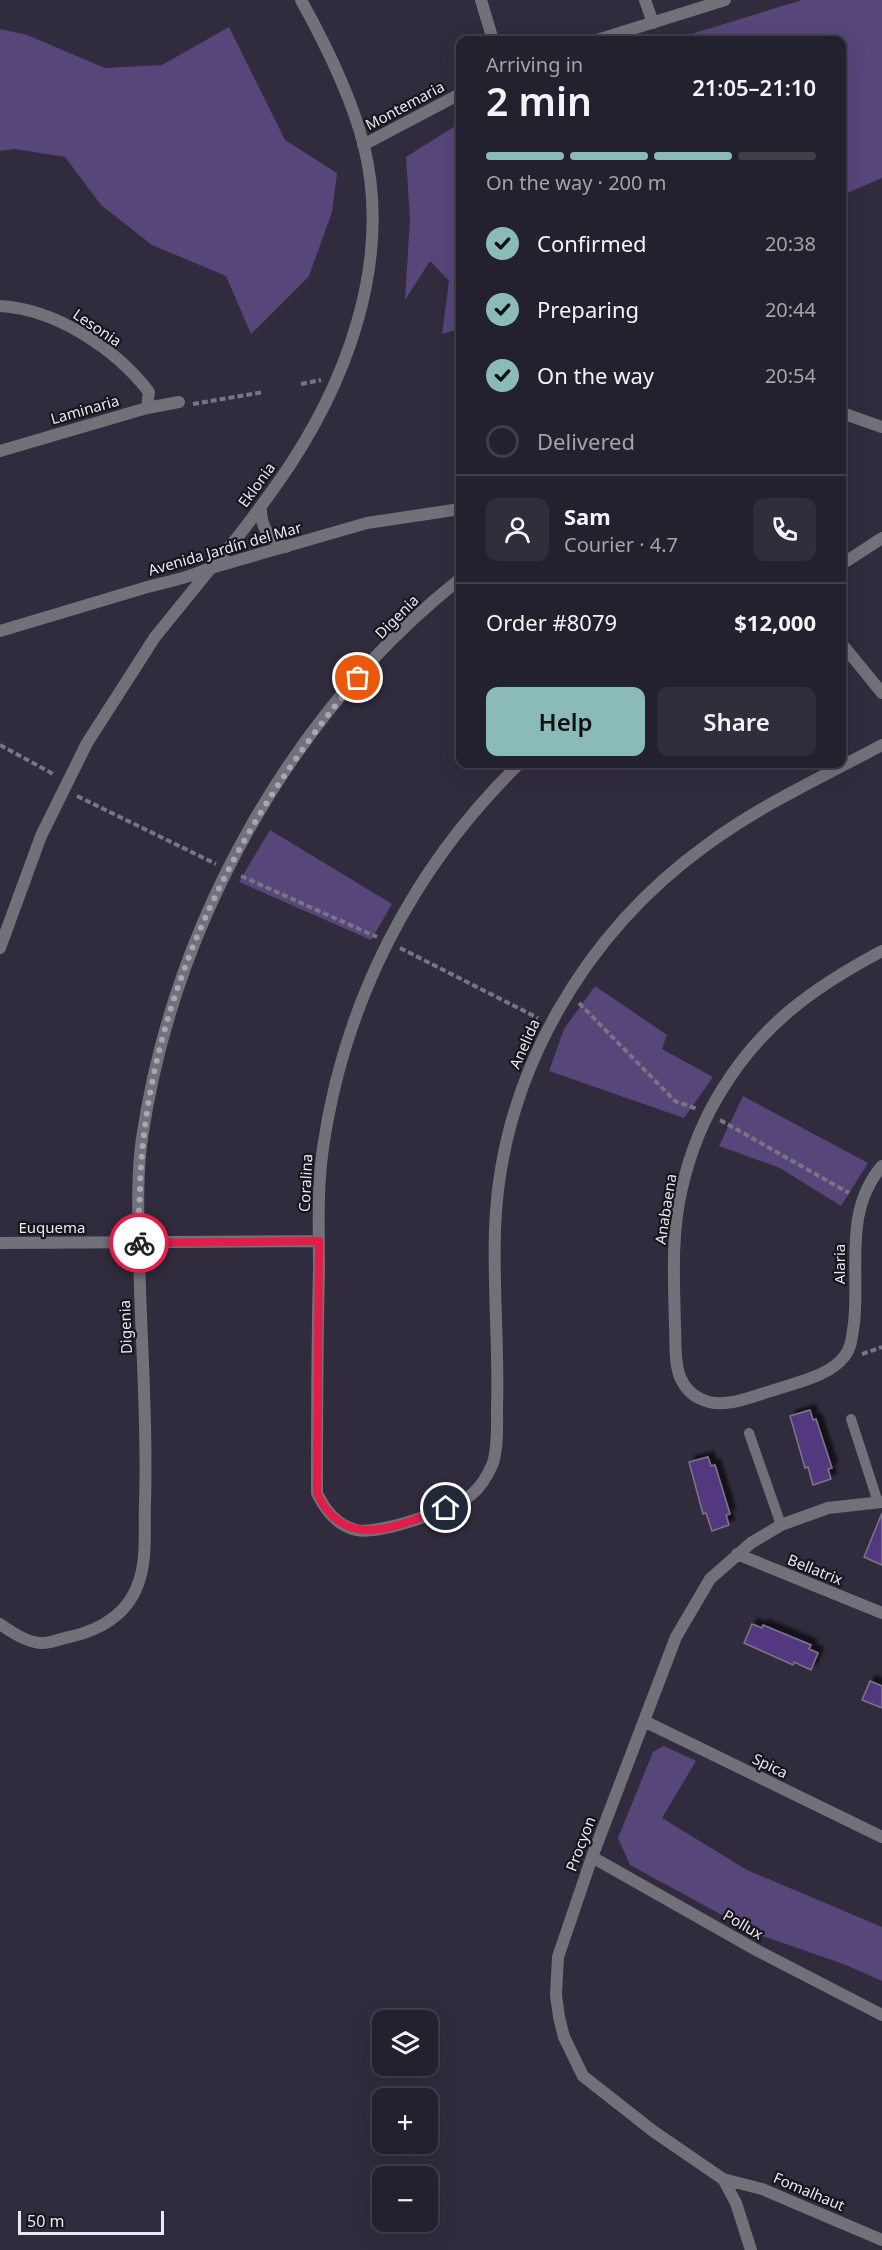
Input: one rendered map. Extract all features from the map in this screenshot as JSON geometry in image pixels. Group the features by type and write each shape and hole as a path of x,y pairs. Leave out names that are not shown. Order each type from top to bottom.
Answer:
{"street":[{"name":"Eklonia","path":"0,948 22,884 67,781 132,670 261,507 319,419 351,344 362,308 371,238 371,200 363,145 333,65 301,0"},
{"path":"481,0 492,36"},
{"path":"645,0 652,23"},
{"path":"610,36 725,0"},
{"name":"Montemaria","path":"363,145 456,96"},
{"name":"Lesonia","path":"0,306 39,312 73,328 133,371 150,392 147,408"},
{"name":"Laminaria","path":"0,451 147,408 180,402"},
{"path":"846,414 882,427"},
{"path":"261,507 265,530 277,543 286,547"},
{"name":"Avenida Jardín del Mar","path":"2,632 367,523 456,511"},
{"path":"846,561 882,538"},
{"name":"Digenia","path":"0,1624 25,1639 41,1643 91,1632 108,1623 131,1600 141,1576 146,1467 139,1244 142,1142 161,1048 190,957 228,870 274,789 329,713 390,644 456,583"},
{"path":"846,649 882,693"},
{"name":"Anelida","path":"846,765 882,745"},
{"name":"Coralina","path":"462,1501 413,1520 367,1531 338,1521 322,1504 317,1493 318,1192 330,1106 353,1022 387,942 422,882 450,842 474,811 515,768"},
{"name":"Anelida","path":"462,1501 473,1493 488,1473 496,1450 498,1383 494,1257 499,1188 512,1120 535,1055 550,1024 589,960 612,931 665,876 734,826 840,768"},
{"name":"Anabaena","path":"838,1363 817,1375 742,1400 710,1403 691,1393 684,1384 677,1364 674,1236 682,1188 698,1137 708,1113 739,1064 757,1041 799,1001 882,951"},
{"name":"Alaria","path":"838,1363 852,1341 855,1309 856,1225 870,1185 882,1166"},
{"name":"Euquema","path":"0,1243 139,1244 319,1241"},
{"name":"Procyon","path":"751,2250 736,2203 723,2179 653,2131 583,2076 564,2037 556,1995 558,1958 592,1857 676,1637 694,1601 710,1579 737,1554 781,1525 828,1508 880,1502"},
{"name":"Bellatrix","path":"737,1554 882,1613"},
{"name":"Spica","path":"644,1721 882,1837"},
{"name":"Pollux","path":"592,1857 767,1956 882,2015"},
{"name":"Fomalhaut","path":"723,2179 762,2188 882,2240"}],"lane":[{"path":"851,1419 880,1502"},
{"path":"749,1433 781,1525"}],"path":[{"path":"180,402 192,404 264,392"},
{"path":"0,745 67,781"},
{"path":"387,942 550,1024"}],"shaded area":[{"path":"802,0 882,0 882,178 846,193 846,36 685,36"},
{"path":"229,27 285,140 337,173 332,212 309,276 251,334 226,276 152,245 101,205 65,157 15,149 0,151 0,29 27,35 105,68 162,65"},
{"path":"456,126 456,330 442,334 449,281 430,261 405,300 410,219 406,157"},
{"path":"270,830 392,904 371,940 239,882"},
{"path":"595,986 667,1035 662,1049 713,1077 684,1118 549,1071 564,1029"},
{"path":"743,1096 868,1163 841,1206 780,1168 719,1146"},
{"path":"664,1746 696,1761 662,1818 747,1870 882,1927 882,1981 846,1965 757,1934 630,1865 618,1838 653,1752"}],"building":[{"path":"810,1410 813,1420 816,1419 832,1468 828,1469 831,1479 813,1485 808,1467 805,1468 790,1416"},
{"path":"708,1457 711,1466 715,1465 730,1514 726,1515 729,1525 712,1531 706,1513 703,1514 689,1462"},
{"path":"882,1513 882,1565 864,1557"},
{"path":"752,1624 762,1628 763,1625 811,1645 809,1649 818,1653 811,1670 794,1662 793,1665 744,1643"},
{"path":"870,1681 882,1686 882,1708 862,1700"}],"way so far":[{"path":"139,1243 142,1142 150,1095 174,1002 190,957 228,870 274,789 329,713 358,678"}],"route":[{"path":"139,1243 319,1241 317,1493 322,1504 338,1521 348,1527 367,1531 377,1531 446,1508"}]}
